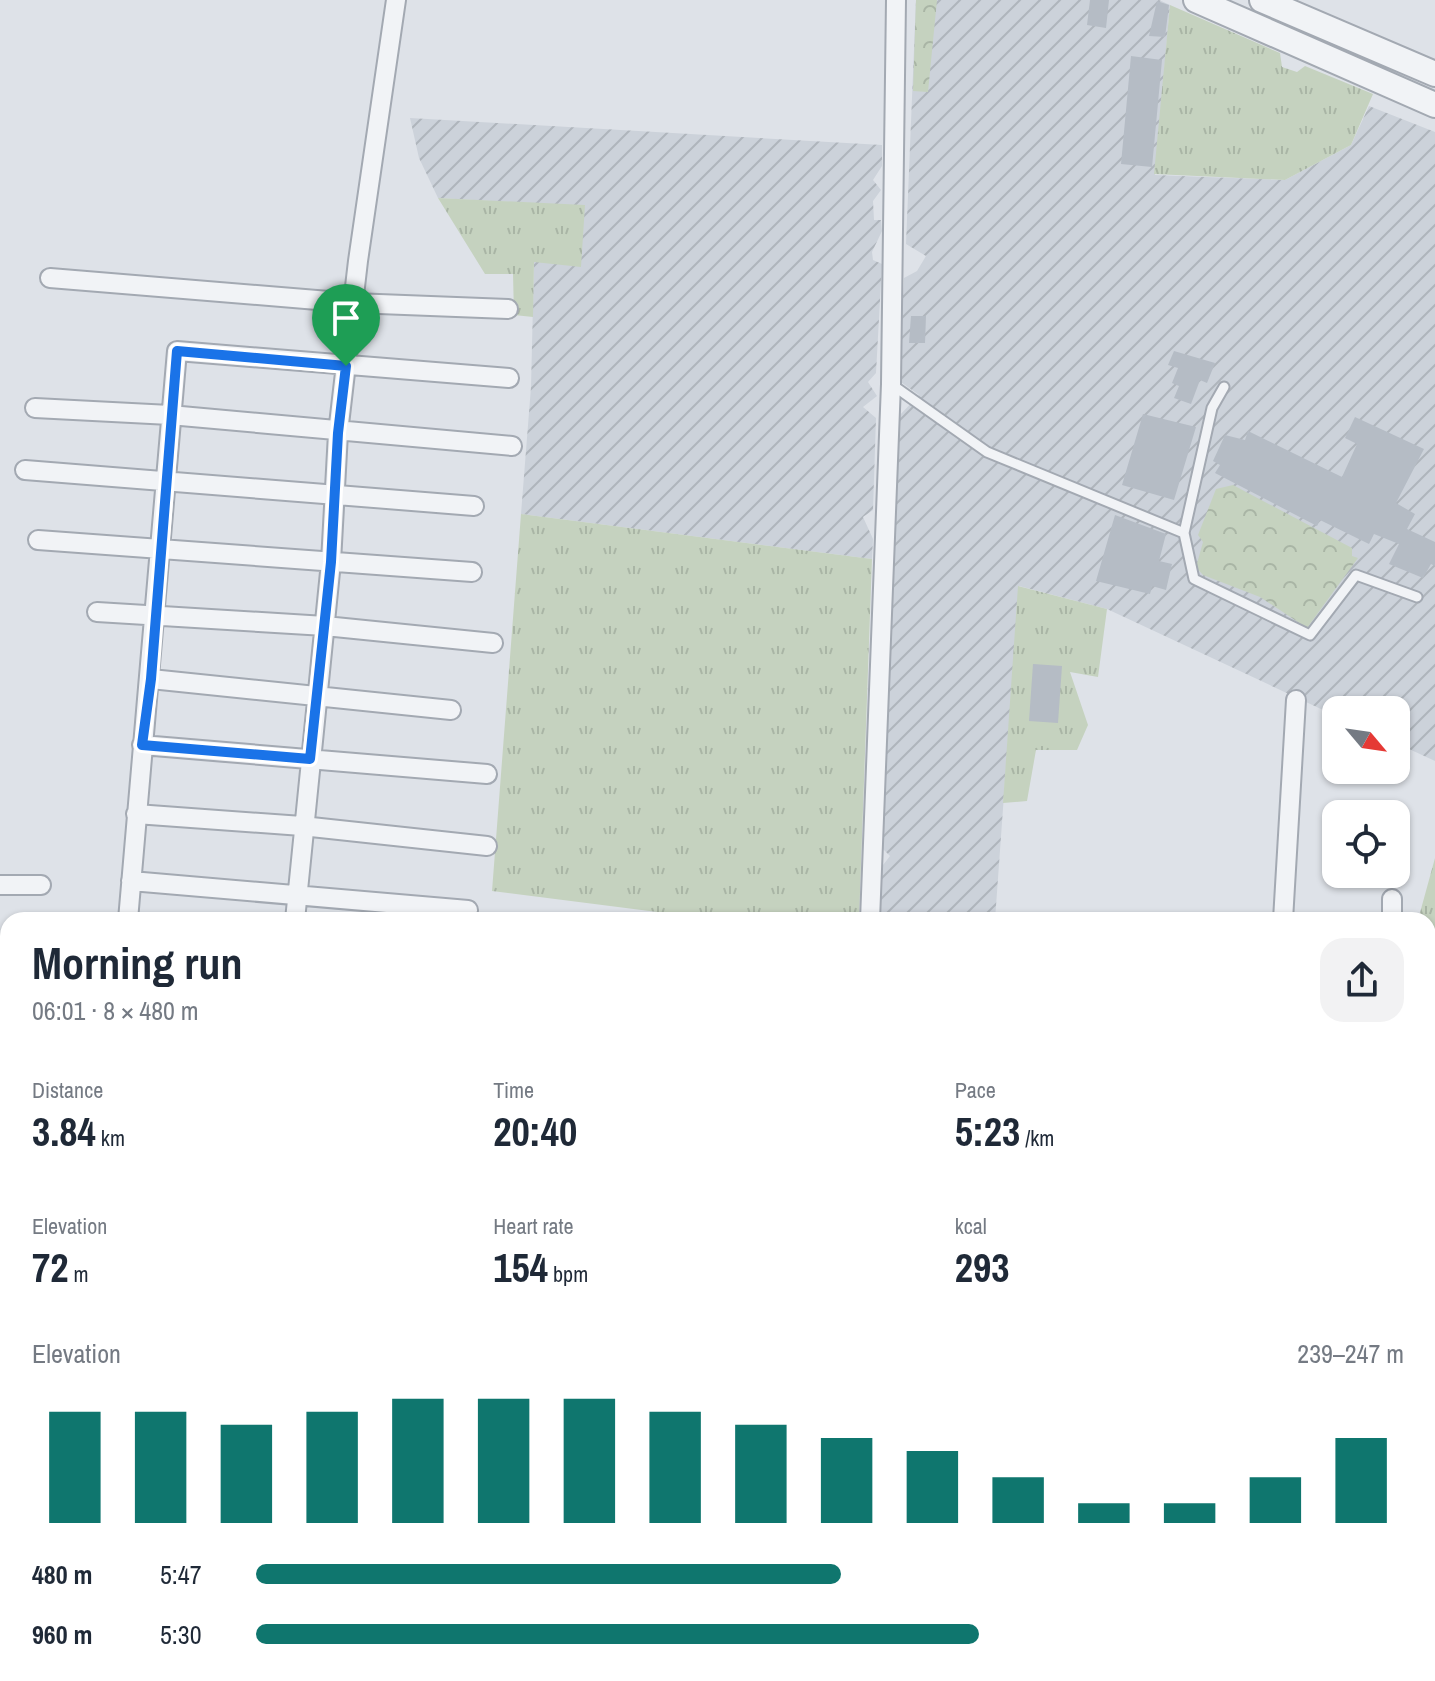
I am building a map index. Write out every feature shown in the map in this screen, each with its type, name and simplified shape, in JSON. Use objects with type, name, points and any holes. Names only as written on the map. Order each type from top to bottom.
[{"type":"street","points":[[296,912],[302,826],[331,562],[338,433],[396,0]]},
{"type":"street","points":[[870,912],[891,384],[896,0]]},
{"type":"street","points":[[1196,0],[1435,105]]},
{"type":"street","points":[[1262,0],[1435,74]]},
{"type":"street","points":[[50,278],[353,303],[508,309]]},
{"type":"street","points":[[129,912],[177,351],[509,378]]},
{"type":"street","points":[[35,408],[170,415],[338,433],[512,446]]},
{"type":"street","points":[[25,470],[474,506]]},
{"type":"street","points":[[38,540],[472,572]]},
{"type":"street","points":[[97,612],[154,618],[325,626],[493,643]]},
{"type":"street","points":[[151,679],[451,710]]},
{"type":"street","points":[[1283,912],[1296,700]]},
{"type":"street","points":[[142,745],[487,774]]},
{"type":"street","points":[[136,814],[302,826],[487,846]]},
{"type":"street","points":[[131,881],[468,910]]},
{"type":"street","points":[[0,885],[41,885]]},
{"type":"street","points":[[1392,899],[1392,912]]},
{"type":"lane","points":[[891,384],[987,452],[1184,533]]},
{"type":"lane","points":[[1224,387],[1212,408],[1184,533],[1194,579],[1310,635],[1356,575],[1417,597]]},
{"type":"shaded area","points":[[916,0],[1159,0],[1170,5],[1155,175],[1285,180],[1351,145],[1369,106],[1435,132],[1435,761],[1410,749],[1410,696],[1322,696],[1322,709],[1107,609],[1019,586],[996,912],[879,912],[880,869],[890,856],[882,848],[897,418],[919,395],[898,380],[904,278],[917,271],[926,256],[906,244]]},
{"type":"shaded area","points":[[410,118],[882,145],[882,166],[873,180],[881,190],[873,201],[874,220],[881,220],[882,231],[872,252],[873,260],[882,264],[876,373],[868,382],[877,396],[863,407],[876,418],[873,510],[863,517],[873,539],[872,559],[521,514],[531,387],[534,261],[585,206],[438,198],[419,158]]},
{"type":"green space","points":[[916,0],[937,0],[928,92],[913,91]]},
{"type":"green space","points":[[1170,5],[1280,53],[1282,67],[1297,72],[1305,66],[1373,94],[1351,145],[1285,180],[1154,174]]},
{"type":"green space","points":[[438,198],[585,205],[581,267],[534,262],[533,317],[514,315],[513,274],[485,274]]},
{"type":"green space","points":[[1233,485],[1352,548],[1352,556],[1358,558],[1307,628],[1260,597],[1203,575],[1196,567],[1203,542],[1198,535],[1216,489]]},
{"type":"green space","points":[[521,514],[872,559],[859,912],[657,912],[492,891]]},
{"type":"green space","points":[[1018,586],[1107,609],[1098,677],[1070,672],[1088,725],[1077,750],[1036,750],[1027,801],[1003,803]]},
{"type":"green space","points":[[1435,858],[1435,912],[1420,912]]},
{"type":"building","points":[[1090,0],[1109,0],[1106,28],[1087,25]]},
{"type":"building","points":[[1157,1],[1169,5],[1165,37],[1149,36]]},
{"type":"building","points":[[1131,56],[1162,60],[1152,167],[1121,164]]},
{"type":"building","points":[[911,316],[926,316],[925,343],[909,343]]},
{"type":"building","points":[[1174,351],[1215,363],[1207,383],[1200,380],[1191,404],[1174,398],[1179,386],[1172,383],[1178,368],[1168,365]]},
{"type":"building","points":[[1143,414],[1196,427],[1174,500],[1122,485]]},
{"type":"building","points":[[1355,417],[1424,449],[1396,503],[1415,514],[1407,529],[1435,542],[1435,566],[1431,564],[1423,578],[1389,564],[1399,544],[1374,534],[1369,544],[1320,520],[1317,526],[1215,473],[1220,465],[1213,461],[1225,435],[1245,440],[1248,431],[1342,477],[1357,444],[1345,438]]},
{"type":"building","points":[[1115,515],[1166,534],[1159,561],[1172,564],[1166,590],[1152,586],[1150,594],[1096,581]]},
{"type":"building","points":[[1033,664],[1062,666],[1058,723],[1029,721]]},
{"type":"route","points":[[177,351],[346,366],[338,433],[331,562],[310,759],[142,745],[151,679],[177,351]]}]
